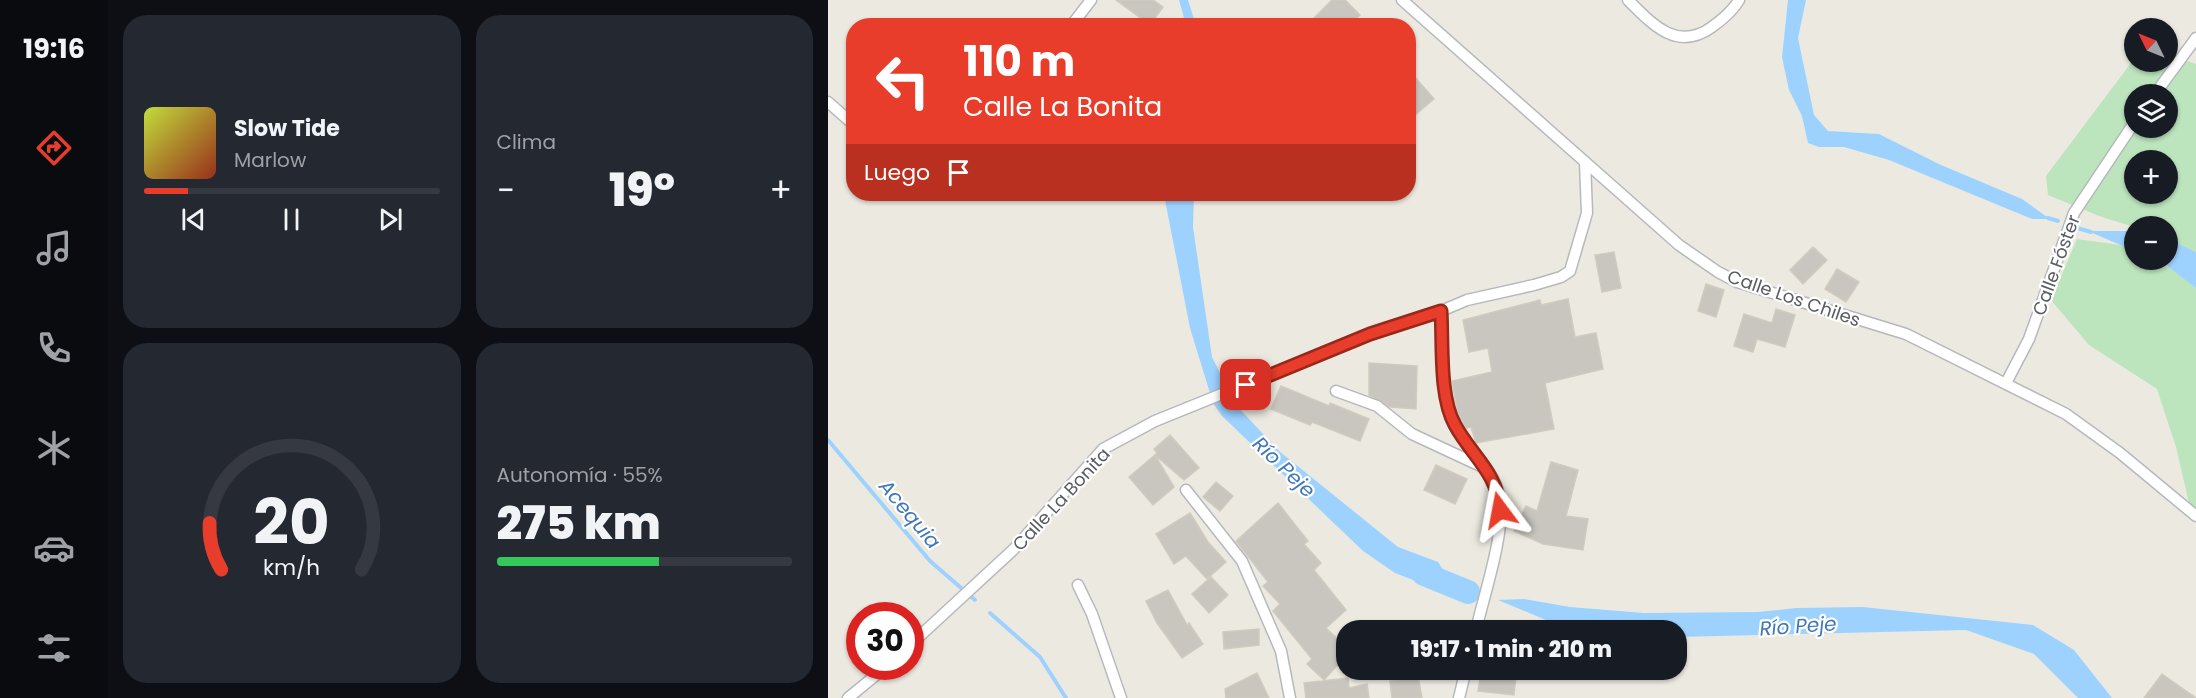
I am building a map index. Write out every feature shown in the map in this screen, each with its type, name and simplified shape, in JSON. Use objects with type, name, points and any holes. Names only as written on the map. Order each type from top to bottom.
[{"type":"street","points":[[1077,18],[1091,0]]},
{"type":"street","name":"Calle Los Chiles","points":[[1401,0],[1679,245],[1718,272],[1757,289],[1906,334],[2006,383],[2066,414],[2090,430],[2196,516]]},
{"type":"street","points":[[1628,0],[1658,28],[1671,35],[1686,38],[1699,36],[1710,29],[1739,0]]},
{"type":"street","points":[[2162,84],[2196,38]]},
{"type":"street","points":[[828,102],[846,118]]},
{"type":"street","name":"Calle Fóster","points":[[2006,383],[2028,339],[2074,213],[2124,138]]},
{"type":"street","name":"Calle La Bonita","points":[[924,632],[1014,549],[1103,449],[1155,421],[1370,334],[1467,300],[1561,278],[1570,271],[1587,213],[1585,162]]},
{"type":"street","points":[[1441,311],[1447,401],[1455,425],[1488,470],[1499,494],[1501,525],[1478,620]]},
{"type":"street","points":[[1336,391],[1377,406],[1412,434],[1488,470]]},
{"type":"street","points":[[1186,490],[1242,561],[1281,651],[1290,698]]},
{"type":"street","points":[[1078,585],[1092,614],[1121,698]]},
{"type":"street","points":[[848,698],[870,680]]},
{"type":"street","points":[[1459,698],[1463,680]]},
{"type":"green space","points":[[2178,58],[2196,64],[2196,252],[2178,244],[2178,216],[2124,216],[2124,224],[2048,195],[2046,176],[2124,72],[2178,72]]},
{"type":"green space","points":[[2077,239],[2120,245],[2124,247],[2124,270],[2173,270],[2196,288],[2196,507],[2189,503],[2176,447],[2157,389],[2089,345],[2051,300]]},
{"type":"water","points":[[1179,0],[1188,0],[1194,18],[1184,18]]},
{"type":"water","points":[[1788,0],[1806,0],[1798,38],[1814,115],[1828,131],[1879,134],[1941,165],[2022,199],[2050,219],[2032,219],[1889,160],[1844,147],[1819,147],[1808,143],[1802,116],[1789,90],[1782,57]]},
{"type":"water","points":[[1165,201],[1194,201],[1193,227],[1212,357],[1236,405],[1279,451],[1398,547],[1438,562],[1454,587],[1444,592],[1395,573],[1363,551],[1222,416],[1213,403],[1190,328]]},
{"type":"water","points":[[2088,231],[2124,231],[2124,247]]},
{"type":"water","points":[[2178,244],[2196,252],[2196,288],[2173,270],[2178,270]]},
{"type":"water","points":[[1524,599],[1570,607],[1644,613],[1758,612],[1796,608],[1863,607],[2033,625],[2074,650],[2112,698],[2078,698],[2034,654],[1966,630],[1687,637],[1687,620],[1546,620],[1498,600]]},
{"type":"building","points":[[1116,0],[1153,0],[1163,7],[1155,18],[1140,18]]},
{"type":"building","points":[[1332,0],[1345,0],[1360,15],[1357,18],[1314,18]]},
{"type":"building","points":[[1416,78],[1434,99],[1416,114]]},
{"type":"building","points":[[1813,247],[1827,260],[1803,284],[1790,270]]},
{"type":"building","points":[[1614,252],[1621,288],[1602,292],[1595,255]]},
{"type":"building","points":[[1837,269],[1859,282],[1846,302],[1825,289]]},
{"type":"building","points":[[1706,284],[1724,290],[1716,317],[1698,311]]},
{"type":"building","points":[[1568,299],[1575,337],[1596,333],[1603,369],[1545,383],[1554,429],[1476,443],[1471,427],[1466,428],[1457,411],[1452,381],[1492,372],[1488,348],[1469,352],[1463,320],[1540,300],[1541,305]]},
{"type":"building","points":[[1776,309],[1795,315],[1785,347],[1757,339],[1753,352],[1734,346],[1744,314],[1772,323]]},
{"type":"building","points":[[1369,363],[1417,366],[1416,409],[1390,407],[1369,395]]},
{"type":"building","points":[[1281,386],[1329,406],[1330,403],[1369,419],[1360,441],[1312,422],[1310,425],[1271,409]]},
{"type":"building","points":[[1170,435],[1199,468],[1184,480],[1155,455],[1157,453],[1154,449]]},
{"type":"building","points":[[1155,455],[1174,487],[1153,505],[1129,477]]},
{"type":"building","points":[[1551,462],[1578,470],[1566,516],[1588,519],[1583,550],[1543,544],[1514,531],[1526,506],[1537,511]]},
{"type":"building","points":[[1436,465],[1467,479],[1455,504],[1424,490]]},
{"type":"building","points":[[1216,482],[1233,496],[1220,511],[1203,497]]},
{"type":"building","points":[[1278,503],[1308,541],[1304,544],[1321,563],[1314,570],[1346,610],[1326,628],[1336,638],[1336,667],[1324,680],[1307,664],[1312,659],[1273,611],[1280,604],[1263,586],[1268,582],[1236,541]]},
{"type":"building","points":[[1190,513],[1208,542],[1226,562],[1207,579],[1186,556],[1174,564],[1156,534]]},
{"type":"building","points":[[1211,577],[1228,595],[1209,613],[1192,594]]},
{"type":"building","points":[[1168,590],[1187,625],[1189,623],[1203,644],[1182,658],[1157,623],[1146,601]]},
{"type":"building","points":[[1259,629],[1259,645],[1224,649],[1223,632]]},
{"type":"building","points":[[1257,673],[1269,698],[1226,698],[1225,689]]},
{"type":"building","points":[[2162,674],[2196,698],[2144,698]]},
{"type":"building","points":[[1348,680],[1349,688],[1367,684],[1369,698],[1306,698],[1304,683]]},
{"type":"building","points":[[1419,680],[1422,698],[1392,698],[1390,681]]},
{"type":"building","points":[[1480,680],[1516,680],[1514,695],[1478,691]]},
{"type":"waterway","points":[[2048,218],[2058,221]]},
{"type":"waterway","points":[[2077,228],[2091,232]]},
{"type":"waterway","name":"Acequia","points":[[828,440],[930,561],[975,600]]},
{"type":"waterway","name":"Río Peje","points":[[1424,574],[1468,592]]},
{"type":"waterway","name":"Acequia","points":[[990,613],[1040,657],[1066,698]]},
{"type":"route","points":[[1246,385],[1370,334],[1441,311],[1447,401],[1455,425],[1488,470],[1499,494],[1500,510]]}]
